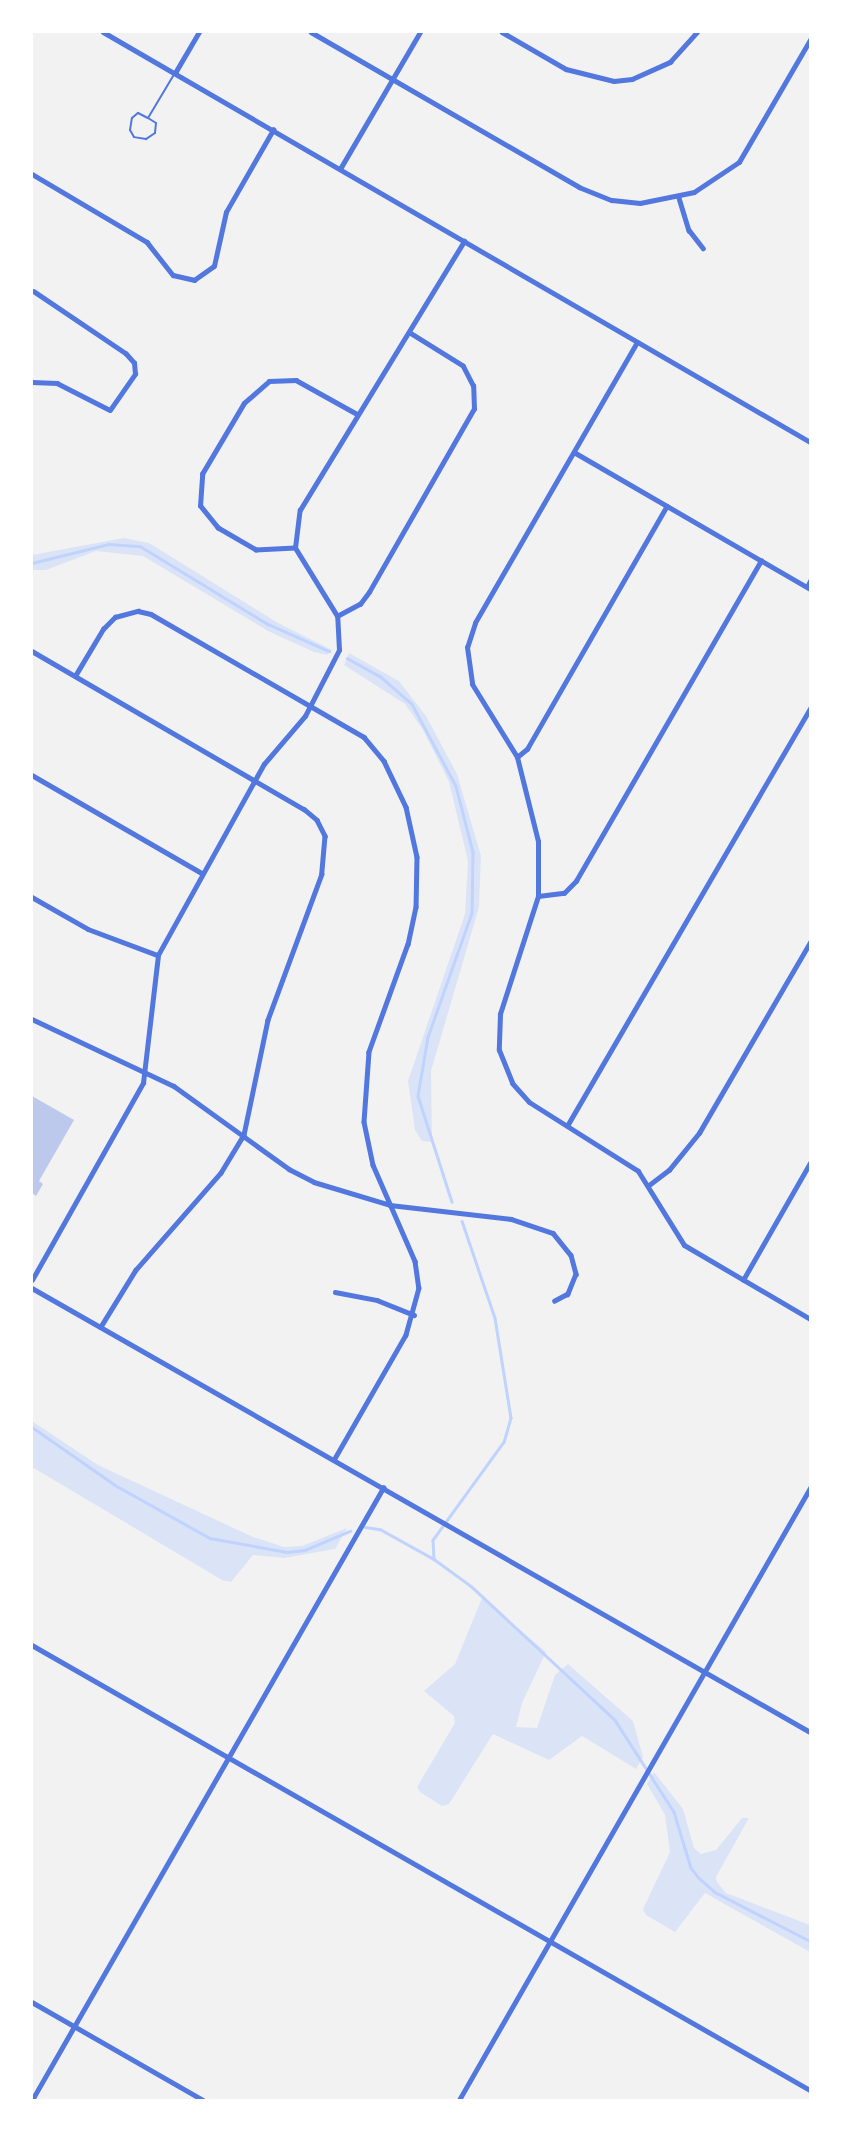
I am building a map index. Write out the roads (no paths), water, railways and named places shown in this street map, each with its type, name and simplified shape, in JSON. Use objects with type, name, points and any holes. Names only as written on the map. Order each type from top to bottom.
[{"type":"street","points":[[103,32],[810,442]]},
{"type":"street","points":[[175,73],[199,32]]},
{"type":"street","points":[[311,32],[595,195],[640,203],[679,198],[716,181],[749,150],[810,40]]},
{"type":"street","points":[[340,169],[420,32]]},
{"type":"street","points":[[502,32],[582,76],[632,79],[670,62],[698,32]]},
{"type":"street","points":[[32,174],[147,242],[173,275],[194,280],[214,265],[226,212],[273,130]]},
{"type":"street","points":[[679,198],[689,230],[703,248]]},
{"type":"street","points":[[32,1280],[130,1109],[146,1072],[150,989],[158,955],[254,780],[311,706],[340,650],[337,616],[295,548],[300,510],[464,241]]},
{"type":"street","points":[[32,382],[57,383],[110,410],[135,374],[134,363],[125,354],[34,292]]},
{"type":"street","points":[[337,616],[360,604],[369,592],[474,409],[473,386],[463,366],[410,333]]},
{"type":"street","points":[[637,342],[475,623],[467,646],[472,684],[517,757],[534,815],[538,896],[500,1014],[498,1039],[507,1074],[518,1091],[567,1126],[626,1160],[649,1185],[684,1245],[810,1319]]},
{"type":"street","points":[[295,548],[256,550],[218,528],[200,506],[202,474],[244,403],[269,381],[306,384],[357,414]]},
{"type":"street","points":[[574,452],[809,588],[810,581]]},
{"type":"street","points":[[517,757],[527,749],[667,506]]},
{"type":"street","points":[[538,896],[564,893],[576,881],[761,561]]},
{"type":"street","points":[[75,676],[107,624],[122,614],[138,611],[160,618],[311,706],[373,747],[401,792],[415,841],[416,907],[408,944],[369,1052],[363,1099],[368,1146],[415,1261],[419,1288],[414,1315],[334,1460]]},
{"type":"street","points":[[32,651],[311,814],[321,828],[325,845],[310,913],[268,1020],[244,1135],[220,1173],[136,1270],[101,1327]]},
{"type":"street","points":[[567,1126],[810,708]]},
{"type":"street","points":[[32,775],[202,873]]},
{"type":"street","points":[[32,897],[88,929],[158,955]]},
{"type":"street","points":[[649,1185],[669,1170],[699,1133],[810,942]]},
{"type":"street","points":[[32,1019],[146,1072],[202,1102],[244,1135],[314,1182],[390,1205],[512,1219],[553,1233],[571,1255],[576,1273],[568,1294],[555,1301]]},
{"type":"street","points":[[743,1280],[810,1163]]},
{"type":"street","points":[[32,1287],[810,1732]]},
{"type":"street","points":[[334,1292],[377,1300],[414,1315]]},
{"type":"street","points":[[32,2100],[383,1488]]},
{"type":"street","points":[[459,2101],[810,1488]]},
{"type":"street","points":[[32,1645],[810,2090]]},
{"type":"street","points":[[32,2002],[203,2101]]},
{"type":"lane","points":[[148,118],[175,73]]},
{"type":"lane","points":[[138,113],[148,118],[156,123],[155,133],[146,139],[134,137],[130,130],[132,118],[138,113]]},
{"type":"waterway","points":[[32,563],[109,544],[140,546],[268,624],[329,651]]},
{"type":"waterway","points":[[347,658],[381,677],[412,704],[456,786],[473,852],[472,913],[428,1037],[418,1096],[452,1202]]},
{"type":"waterway","points":[[462,1221],[495,1318],[511,1418],[504,1442],[433,1540],[434,1559],[471,1586],[615,1720],[674,1812],[691,1868],[699,1878],[715,1892],[810,1941]]},
{"type":"waterway","points":[[32,1427],[115,1485],[210,1538],[287,1552],[305,1550],[350,1531]]},
{"type":"waterway","points":[[365,1527],[380,1529],[434,1559]]}]
